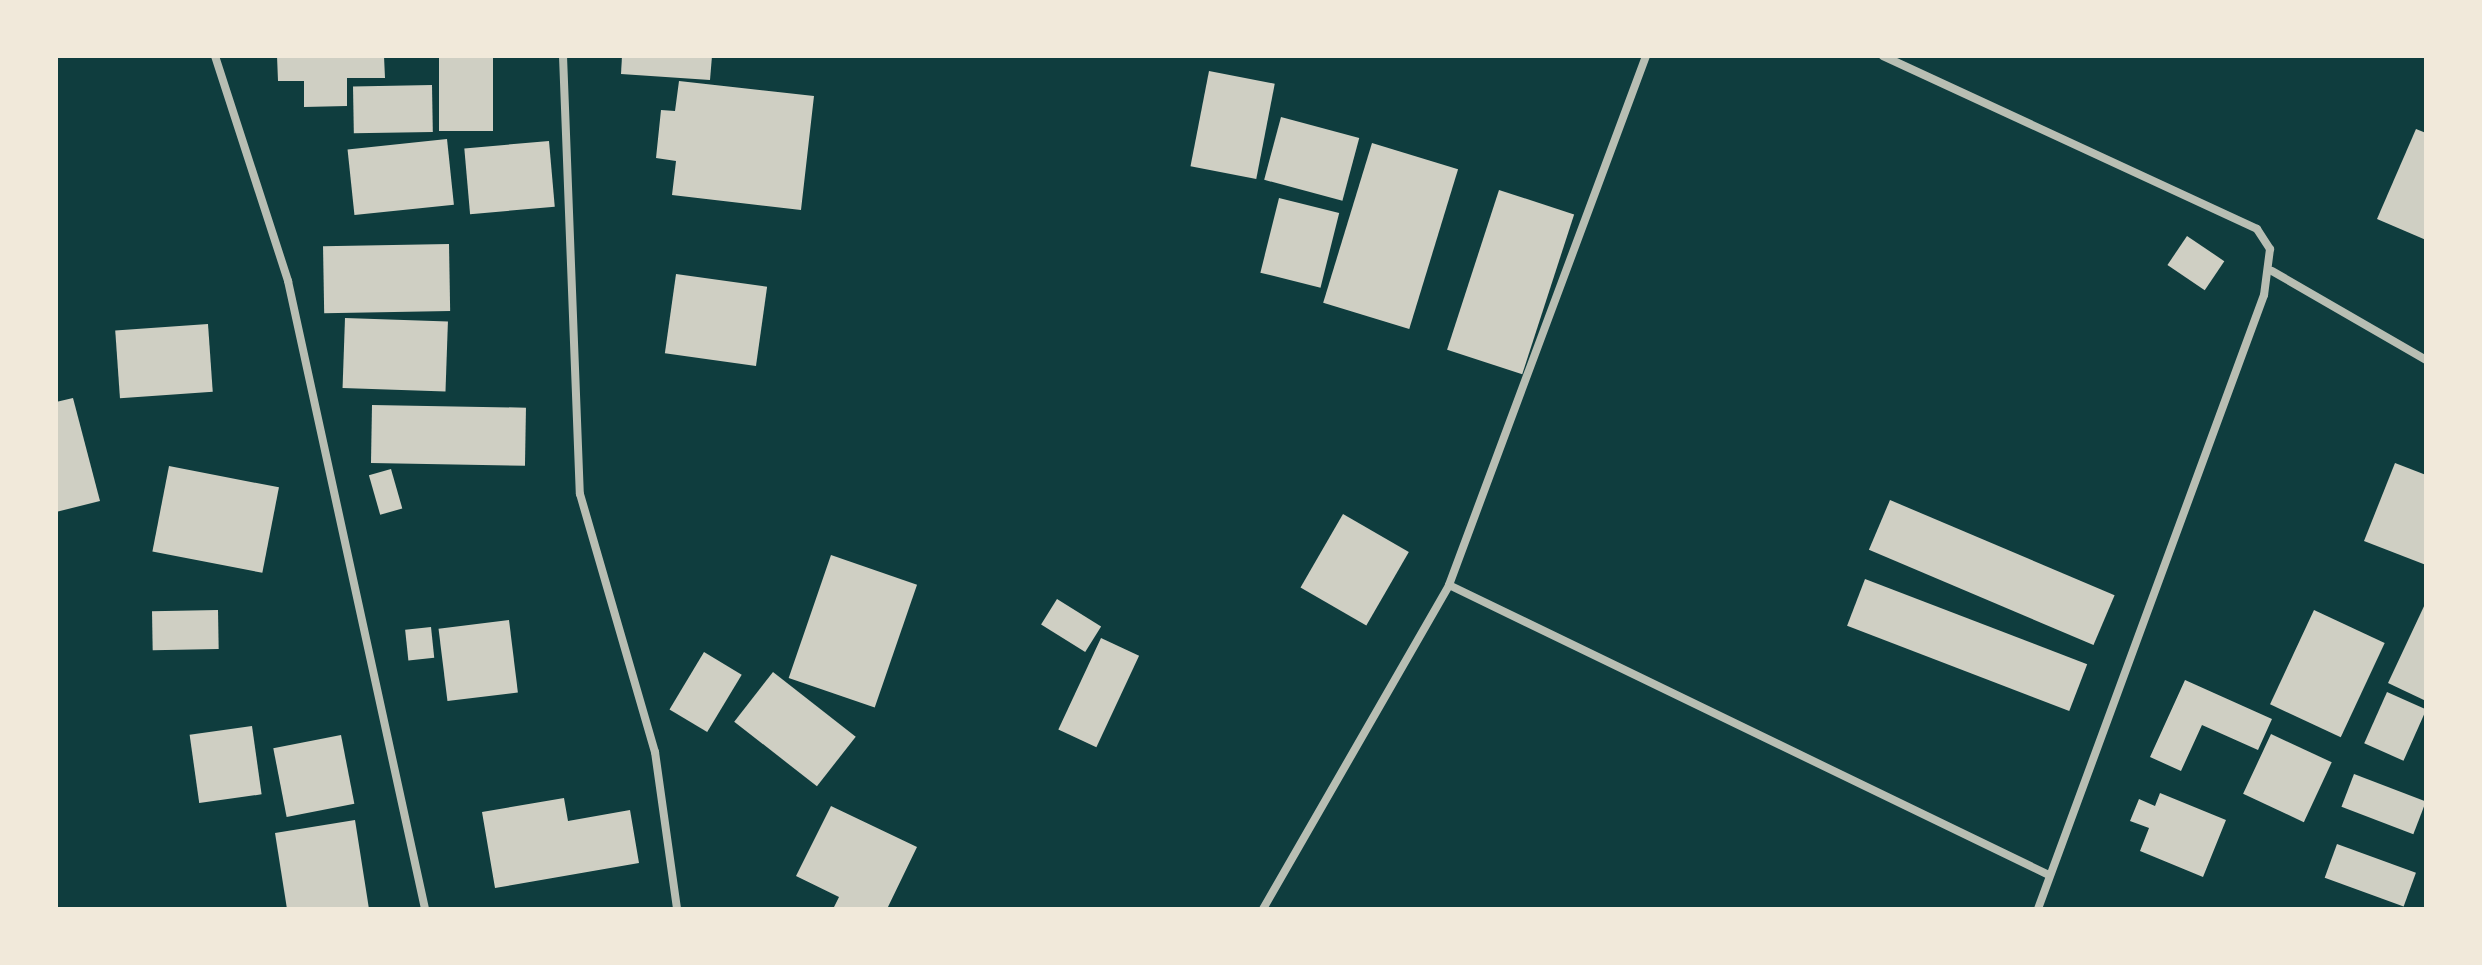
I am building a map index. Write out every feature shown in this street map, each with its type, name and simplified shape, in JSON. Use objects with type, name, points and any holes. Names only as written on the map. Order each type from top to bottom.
[{"type":"street","points":[[215,56],[288,281],[425,909]]},
{"type":"street","points":[[563,56],[580,494],[655,752],[677,909]]},
{"type":"street","points":[[1263,909],[1449,585],[1646,56]]},
{"type":"street","points":[[1883,56],[2257,229],[2272,271],[2038,909]]},
{"type":"street","points":[[2272,271],[2426,360]]},
{"type":"street","points":[[1449,585],[2049,875]]},
{"type":"building","points":[[277,56],[384,56],[385,78],[347,78],[347,106],[304,107],[304,81],[278,81]]},
{"type":"building","points":[[439,56],[493,56],[493,131],[439,131]]},
{"type":"building","points":[[622,56],[712,56],[710,80],[621,74]]},
{"type":"building","points":[[1209,71],[1275,84],[1256,179],[1190,166]]},
{"type":"building","points":[[679,81],[814,96],[801,210],[672,195],[676,161],[656,158],[661,110],[675,111]]},
{"type":"building","points":[[432,85],[433,132],[354,133],[353,86]]},
{"type":"building","points":[[1281,117],[1359,138],[1342,201],[1264,180]]},
{"type":"building","points":[[2416,129],[2426,133],[2426,240],[2377,219]]},
{"type":"building","points":[[447,139],[454,205],[354,215],[348,149]]},
{"type":"building","points":[[549,141],[555,207],[470,214],[464,148]]},
{"type":"building","points":[[1372,143],[1458,169],[1409,329],[1323,303]]},
{"type":"building","points":[[1499,190],[1574,214],[1522,374],[1447,350]]},
{"type":"building","points":[[1279,198],[1339,213],[1321,288],[1260,273]]},
{"type":"building","points":[[2187,236],[2224,261],[2205,290],[2167,265]]},
{"type":"building","points":[[449,244],[450,311],[324,313],[323,246]]},
{"type":"building","points":[[676,274],[767,287],[756,366],[665,353]]},
{"type":"building","points":[[345,318],[448,322],[445,392],[343,388]]},
{"type":"building","points":[[208,324],[213,392],[120,398],[115,330]]},
{"type":"building","points":[[73,398],[100,501],[56,512],[56,402]]},
{"type":"building","points":[[372,405],[526,408],[525,466],[371,463]]},
{"type":"building","points":[[2395,463],[2426,475],[2426,565],[2364,541]]},
{"type":"building","points":[[169,466],[279,487],[262,573],[152,551]]},
{"type":"building","points":[[391,469],[402,508],[380,515],[369,475]]},
{"type":"building","points":[[1890,500],[2115,595],[2094,645],[1869,550]]},
{"type":"building","points":[[1343,514],[1409,552],[1366,626],[1300,588]]},
{"type":"building","points":[[831,555],[917,585],[875,708],[789,678]]},
{"type":"building","points":[[1865,579],[2087,664],[2069,711],[1847,626]]},
{"type":"building","points":[[1057,599],[1101,627],[1085,652],[1041,624]]},
{"type":"building","points":[[2426,602],[2426,701],[2388,683]]},
{"type":"building","points":[[218,610],[219,649],[153,650],[152,611]]},
{"type":"building","points":[[2314,610],[2385,643],[2341,737],[2270,704]]},
{"type":"building","points":[[509,620],[518,692],[447,701],[439,629]]},
{"type":"building","points":[[431,627],[434,658],[408,661],[405,630]]},
{"type":"building","points":[[1101,638],[1139,656],[1096,747],[1058,730]]},
{"type":"building","points":[[704,652],[742,675],[707,732],[669,709]]},
{"type":"building","points":[[773,672],[856,737],[817,786],[734,722]]},
{"type":"building","points":[[2185,680],[2272,719],[2258,750],[2202,725],[2181,771],[2150,757]]},
{"type":"building","points":[[2387,692],[2426,709],[2404,761],[2364,743]]},
{"type":"building","points":[[252,726],[262,794],[199,803],[190,735]]},
{"type":"building","points":[[2271,734],[2332,762],[2304,822],[2243,794]]},
{"type":"building","points":[[341,735],[354,804],[287,817],[273,748]]},
{"type":"building","points":[[2354,774],[2426,802],[2413,834],[2341,807]]},
{"type":"building","points":[[2160,793],[2226,820],[2203,877],[2140,851],[2149,828],[2130,821],[2139,799],[2155,806]]},
{"type":"building","points":[[564,798],[568,821],[630,810],[639,863],[495,888],[482,812]]},
{"type":"building","points":[[831,806],[917,847],[887,909],[833,909],[839,897],[796,876]]},
{"type":"building","points":[[355,820],[369,909],[287,909],[275,833]]},
{"type":"building","points":[[2337,844],[2416,873],[2404,907],[2325,878]]}]
